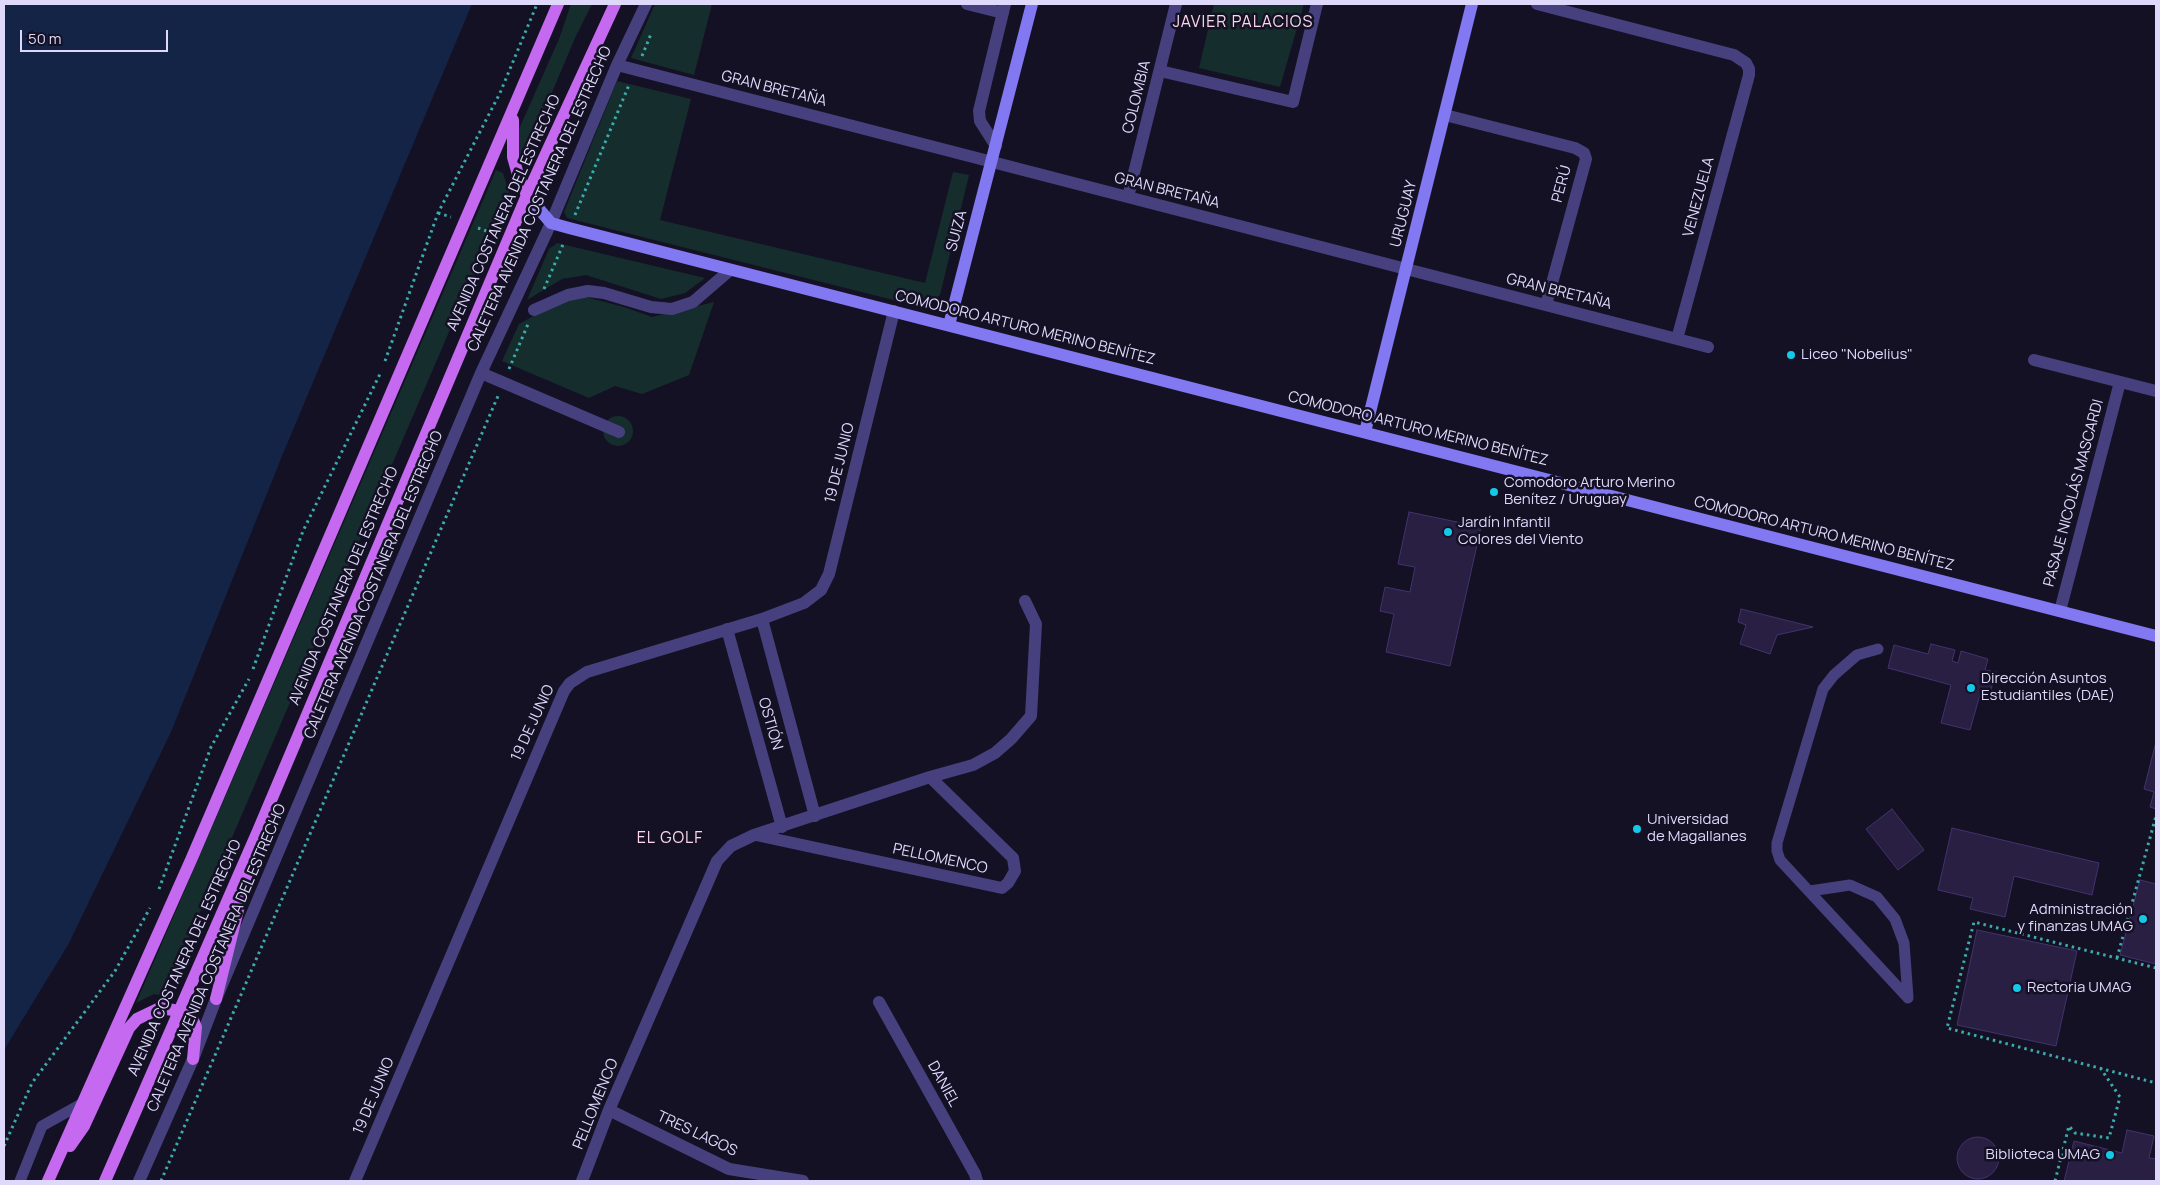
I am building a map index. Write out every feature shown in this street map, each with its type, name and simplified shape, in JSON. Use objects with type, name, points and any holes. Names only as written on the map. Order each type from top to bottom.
[{"type":"main road","name":"AVENIDA COSTANERA DEL ESTRECHO","points":[[50,1178],[195,851],[558,4]]},
{"type":"main road","name":"AVENIDA COSTANERA DEL ESTRECHO","points":[[105,1181],[258,831],[527,195],[615,4]]},
{"type":"main road","name":"SUIZA","points":[[948,325],[1032,4]]},
{"type":"main road","name":"URUGUAY","points":[[1365,432],[1472,4]]},
{"type":"main road","points":[[515,105],[512,132],[513,157],[519,178],[527,195],[551,223]]},
{"type":"main road","name":"COMODORO ARTURO MERINO BENÍTEZ","points":[[551,223],[729,271],[894,311],[2156,636]]},
{"type":"main road","points":[[216,999],[258,831]]},
{"type":"main road","points":[[50,1178],[84,1126],[129,1028],[138,1019],[152,1010],[168,1008],[180,1010],[193,1020],[196,1027],[193,1059]]},
{"type":"street","name":"CALETERA AVENIDA COSTANERA DEL ESTRECHO","points":[[140,1181],[481,373],[551,223],[617,65],[646,4]]},
{"type":"street","points":[[967,4],[1004,8],[979,111],[980,121],[996,146]]},
{"type":"street","name":"COLOMBIA","points":[[1128,197],[1176,4]]},
{"type":"street","points":[[1160,71],[1293,102],[1316,4]]},
{"type":"street","name":"VENEZUELA","points":[[1537,4],[1734,55],[1746,63],[1749,75],[1677,339]]},
{"type":"street","name":"GRAN BRETAÑA","points":[[617,65],[1708,347]]},
{"type":"street","name":"PERÚ","points":[[1445,115],[1575,148],[1584,153],[1586,159],[1546,305]]},
{"type":"street","points":[[534,310],[568,295],[588,292],[604,294],[651,307],[672,309],[693,302],[729,271]]},
{"type":"street","name":"19 DE JUNIO","points":[[355,1181],[564,691],[570,683],[587,672],[726,629],[762,620],[804,603],[821,590],[826,582],[894,311]]},
{"type":"street","points":[[2034,360],[2156,391]]},
{"type":"street","points":[[481,373],[619,432]]},
{"type":"street","name":"PASAJE NICOLÁS MASCARDI","points":[[2060,612],[2120,382]]},
{"type":"street","name":"PELLOMENCO","points":[[582,1181],[609,1110],[717,861],[731,846],[754,835],[930,777],[973,765],[995,753],[1011,739],[1031,716],[1036,624],[1026,601]]},
{"type":"street","name":"OSTIÓN","points":[[762,620],[815,816]]},
{"type":"street","name":"OSTIÓN","points":[[726,629],[782,827]]},
{"type":"street","name":"PELLOMENCO","points":[[754,835],[1002,888],[1008,883],[1015,871],[1013,858],[930,777]]},
{"type":"street","name":"DANIEL","points":[[879,1002],[975,1174],[977,1181]]},
{"type":"street","name":"TRES LAGOS","points":[[609,1110],[729,1169],[803,1181]]},
{"type":"lane","points":[[1810,891],[1850,885],[1876,897],[1895,919],[1904,943],[1908,998],[1780,860],[1777,843],[1823,689],[1834,675],[1856,655],[1878,649]]},
{"type":"lane","points":[[20,1181],[42,1126],[83,1103]]},
{"type":"path","points":[[158,892],[211,747],[251,676],[303,531],[383,367],[438,212],[500,93],[537,4]]},
{"type":"path","points":[[161,1181],[654,28]]},
{"type":"path","points":[[2117,958],[2156,816]]},
{"type":"path","points":[[4,1146],[32,1083],[115,971],[154,900]]},
{"type":"path","points":[[2156,968],[1974,922],[1947,1028],[2156,1083]]},
{"type":"path","points":[[2055,1181],[2069,1126],[2075,1134],[2109,1138],[2120,1097],[2101,1069]]},
{"type":"green space","points":[[571,4],[592,4],[575,38],[525,156],[519,155],[519,129],[559,39]]},
{"type":"green space","points":[[655,4],[712,4],[694,75],[631,58]]},
{"type":"green space","points":[[1214,4],[1304,4],[1280,87],[1199,68]]},
{"type":"green space","points":[[617,81],[691,99],[660,220],[925,283],[953,172],[969,175],[940,295],[925,308],[567,218],[564,212]]},
{"type":"green space","points":[[496,170],[503,173],[509,192],[164,996],[154,994],[136,1003]]},
{"type":"green space","points":[[557,243],[705,278],[685,293],[661,299],[586,275],[562,279],[527,300],[549,249]]},
{"type":"green space","points":[[582,296],[624,307],[652,317],[714,302],[689,375],[642,394],[615,386],[589,398],[502,361],[519,324],[557,303]]},
{"type":"green space","points":[[618,416],[629,420],[633,431],[629,442],[618,446],[607,442],[603,431],[607,420]]},
{"type":"water","points":[[4,4],[472,4],[282,456],[171,732],[68,945],[4,1050]]},
{"type":"building","points":[[1409,512],[1481,527],[1450,666],[1386,652],[1394,614],[1380,611],[1385,587],[1410,592],[1415,567],[1398,564]]},
{"type":"building","points":[[1741,609],[1813,627],[1777,635],[1770,654],[1740,644],[1746,625],[1738,622]]},
{"type":"building","name":"Dirección Asuntos Estudiantiles (DAE)","points":[[1931,644],[1955,650],[1952,661],[1958,663],[1961,651],[1988,659],[1985,670],[1996,672],[1990,693],[1981,691],[1970,730],[1941,723],[1951,685],[1888,668],[1894,645],[1928,654]]},
{"type":"building","points":[[2156,742],[2156,809],[2150,807],[2154,792],[2144,789]]},
{"type":"building","points":[[1892,809],[1924,850],[1898,870],[1866,829]]},
{"type":"building","points":[[1952,828],[2099,863],[2092,895],[2014,876],[2005,917],[1970,909],[1973,898],[1938,890]]},
{"type":"building","name":"Administración y finanzas UMAG","points":[[2140,880],[2156,884],[2156,964],[2120,955]]},
{"type":"building","name":"Rectoria UMAG","points":[[1977,930],[2077,951],[2056,1046],[1957,1025]]},
{"type":"building","name":"Biblioteca UMAG","points":[[2127,1130],[2154,1136],[2149,1158],[2156,1159],[2156,1181],[2064,1181],[2074,1141],[2122,1153]]},
{"type":"building","points":[[1974,1137],[1982,1137],[1993,1143],[1999,1158],[1993,1173],[1982,1179],[1974,1179],[1963,1173],[1957,1162],[1957,1154],[1963,1143]]},
{"type":"place","name":"Liceo \"Nobelius\"","points":[[1791,355]]},
{"type":"place","name":"Comodoro Arturo Merino Benítez / Uruguay","points":[[1494,492]]},
{"type":"place","name":"Jardín Infantil Colores del Viento","points":[[1448,532]]},
{"type":"place","name":"Dirección Asuntos Estudiantiles (DAE)","points":[[1971,688]]},
{"type":"place","name":"Universidad de Magallanes","points":[[1637,829]]},
{"type":"place","name":"Administración y finanzas UMAG","points":[[2143,919]]},
{"type":"place","name":"Rectoria UMAG","points":[[2017,988]]},
{"type":"place","name":"Biblioteca UMAG","points":[[2110,1155]]},
{"type":"district","name":"JAVIER PALACIOS","points":[[1243,23]]},
{"type":"district","name":"EL GOLF","points":[[670,839]]}]
